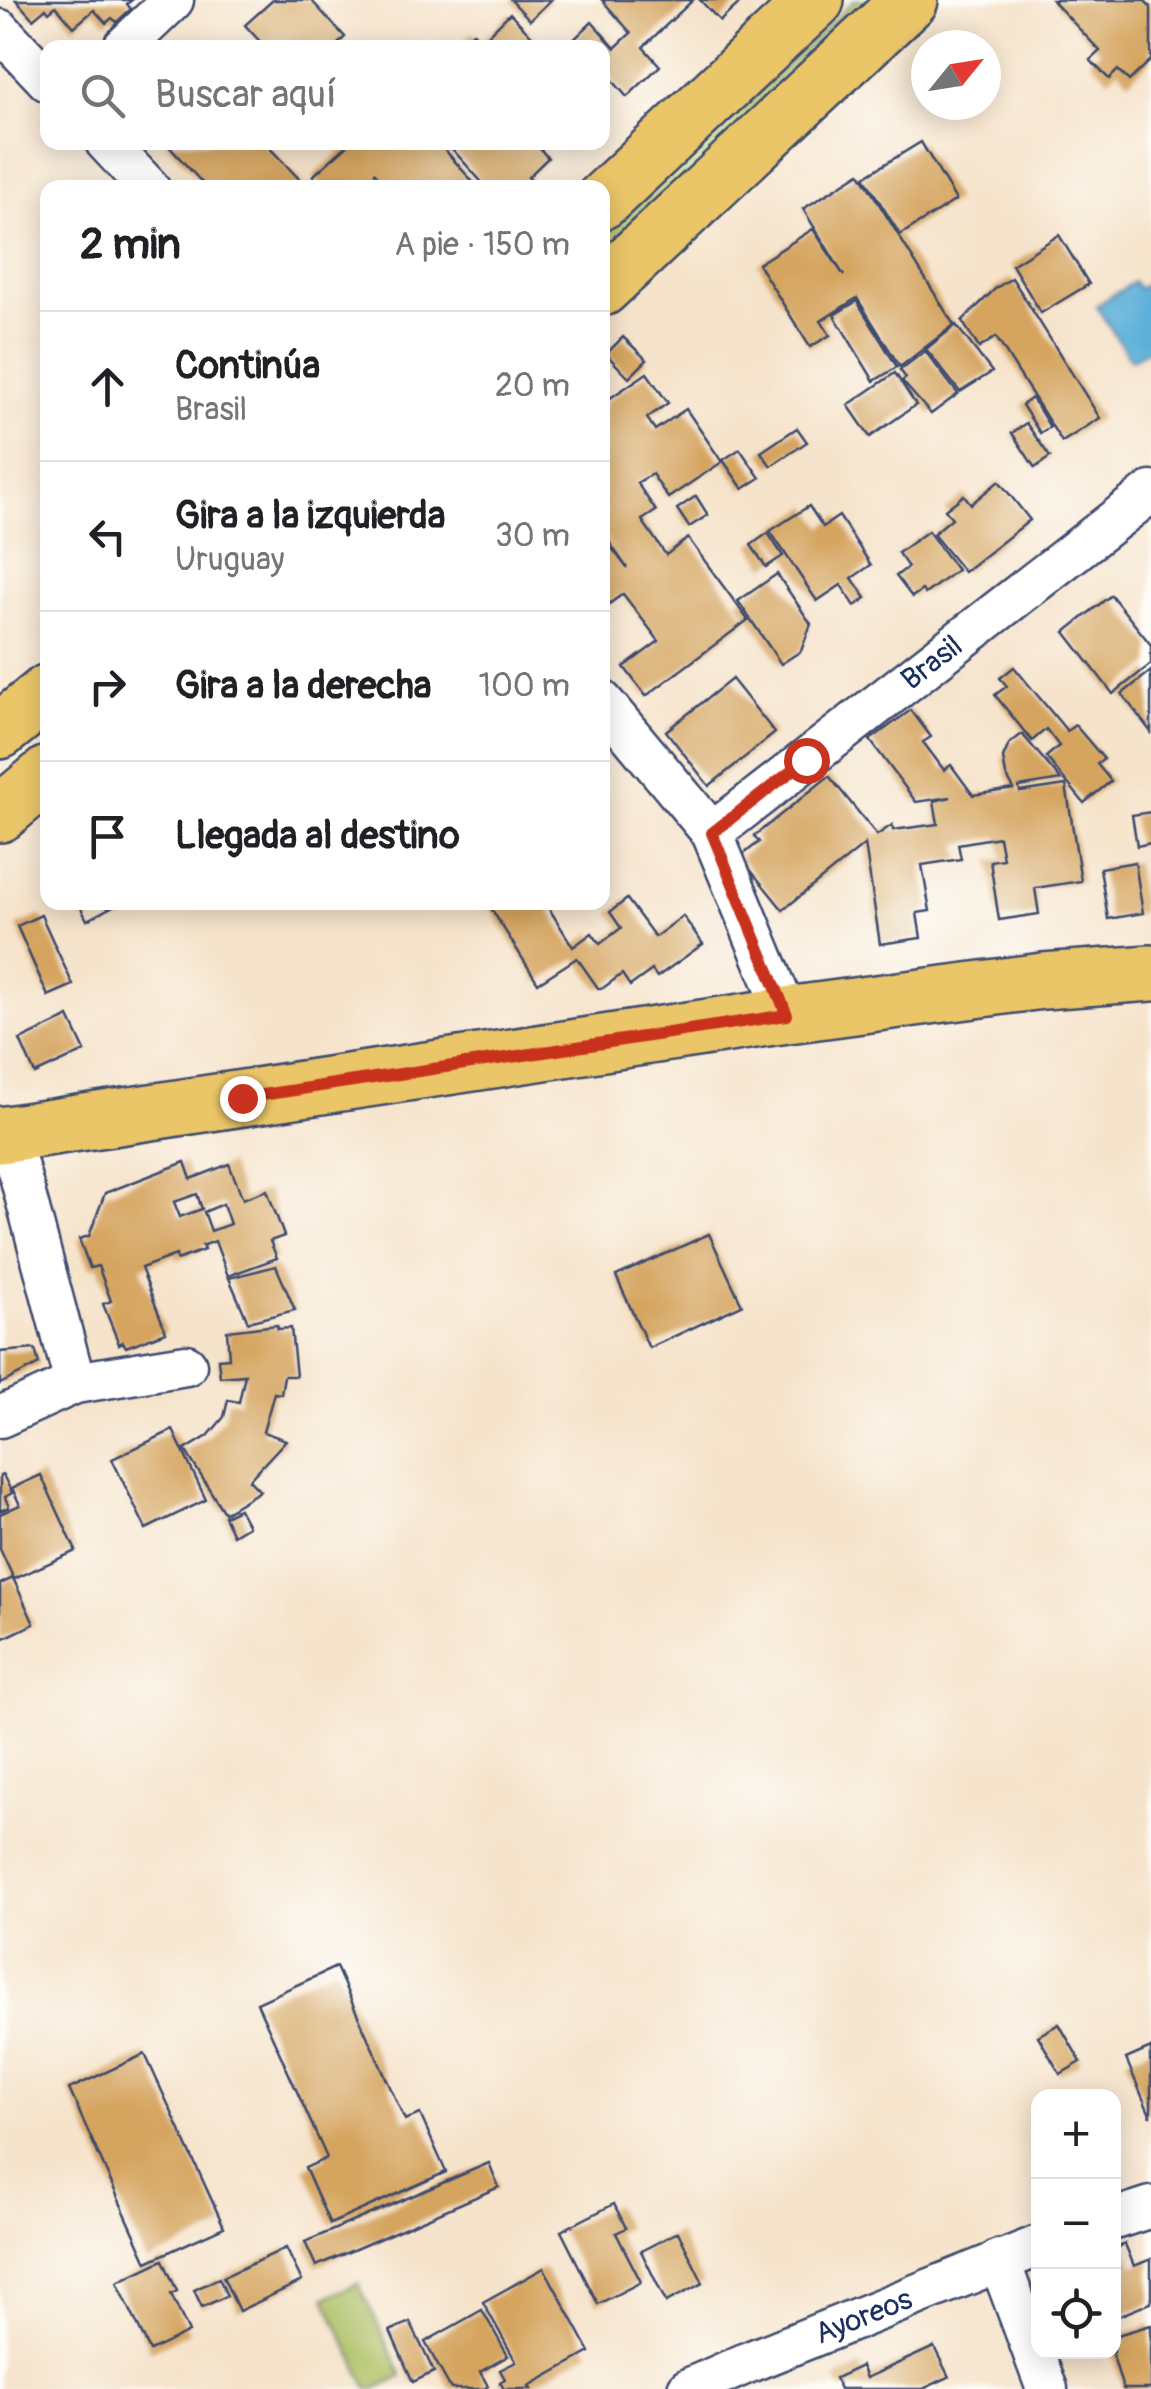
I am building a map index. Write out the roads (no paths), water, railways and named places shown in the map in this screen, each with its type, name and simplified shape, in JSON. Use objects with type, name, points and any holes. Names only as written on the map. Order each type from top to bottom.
[{"type":"main road","points":[[610,193],[816,0]]},
{"type":"main road","points":[[610,281],[910,0]]},
{"type":"main road","points":[[0,732],[40,699]]},
{"type":"main road","points":[[0,814],[40,781]]},
{"type":"main road","points":[[1043,981],[1151,957]]},
{"type":"main road","points":[[4,1134],[787,1015],[1043,981],[1151,973]]},
{"type":"street","points":[[131,40],[173,0]]},
{"type":"street","points":[[0,30],[40,72]]},
{"type":"street","points":[[113,150],[142,180]]},
{"type":"street","name":"Brasil","points":[[712,833],[1151,492]]},
{"type":"street","points":[[610,711],[712,833],[787,1015]]},
{"type":"street","points":[[4,1134],[75,1383]]},
{"type":"street","points":[[0,1417],[75,1383],[186,1364]]},
{"type":"street","points":[[1121,2217],[1151,2207]]},
{"type":"street","name":"Ayoreos","points":[[688,2389],[1031,2249]]},
{"type":"street","points":[[1000,2260],[1047,2389]]},
{"type":"water","points":[[1134,282],[1139,289],[1151,282],[1151,348],[1131,360],[1096,306]]}]
